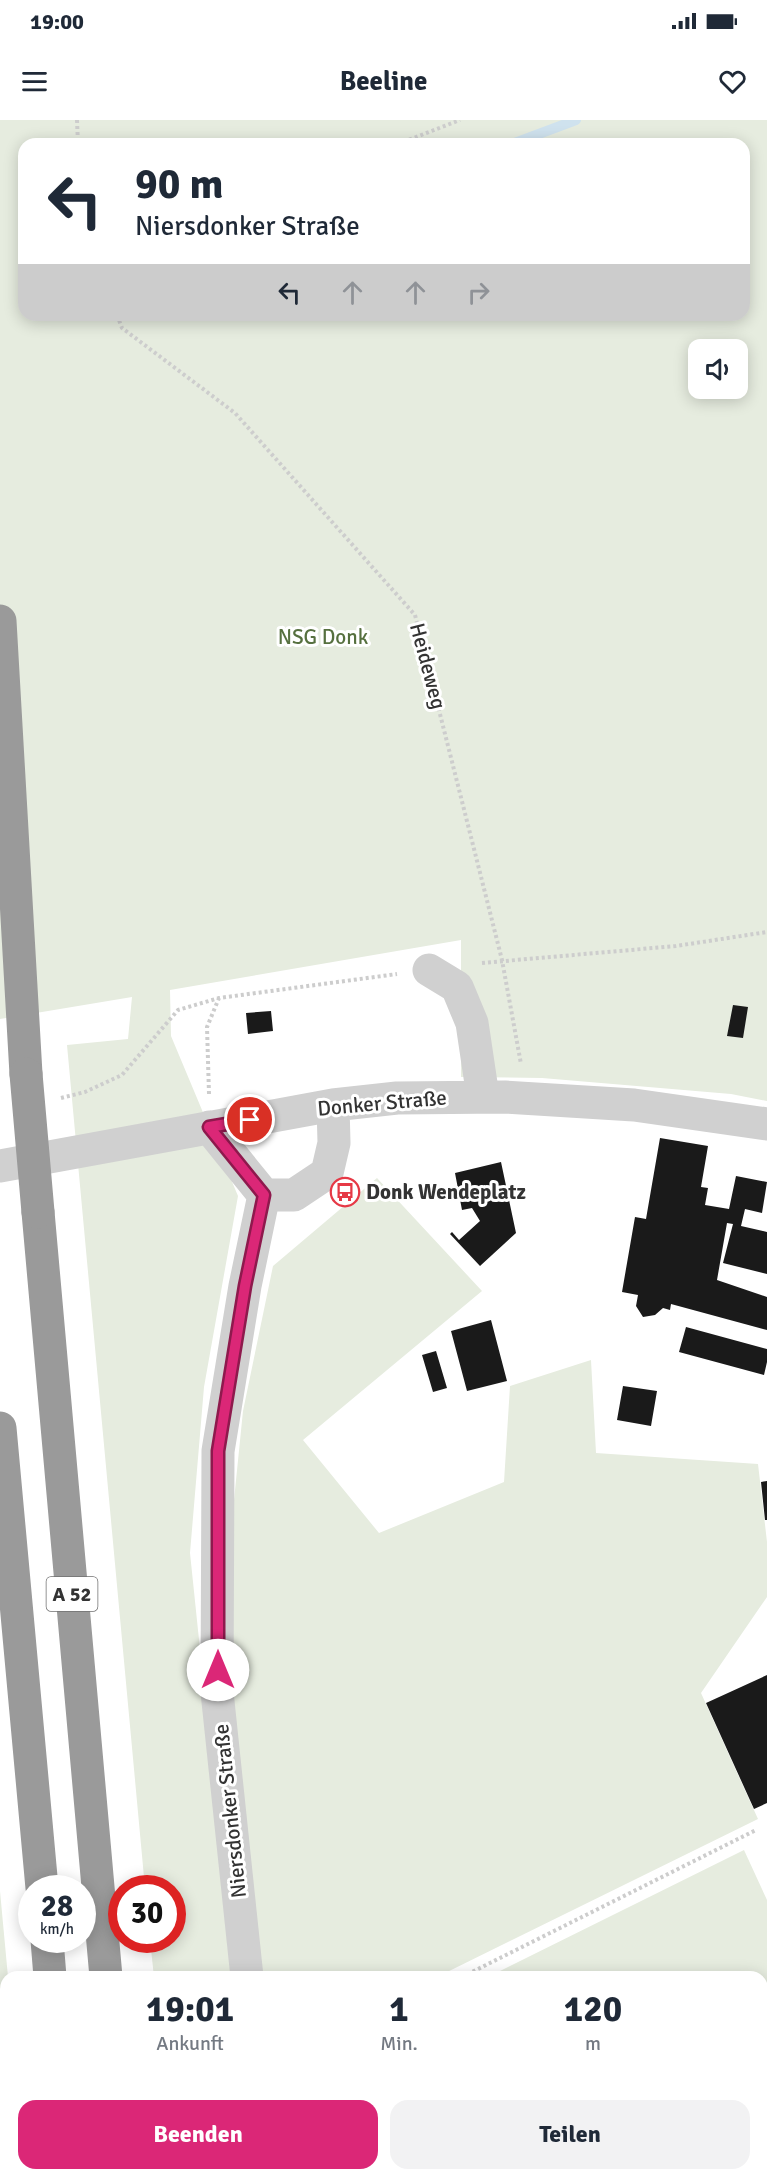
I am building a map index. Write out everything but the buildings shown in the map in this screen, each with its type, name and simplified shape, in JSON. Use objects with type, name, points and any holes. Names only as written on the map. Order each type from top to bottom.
[{"type":"highway","name":"A 52","points":[[0,621],[26,1074],[105,1971]]},
{"type":"highway","name":"A 52","points":[[0,1428],[41,1875]]},
{"type":"highway","points":[[48,1953],[50,1971]]},
{"type":"street","points":[[429,970],[456,987],[472,1023],[483,1096]]},
{"type":"street","name":"Donker Straße","points":[[0,1166],[333,1105],[398,1098],[483,1096],[634,1105],[767,1124]]},
{"type":"street","points":[[209,1127],[264,1195],[294,1196],[327,1173],[334,1143],[333,1105]]},
{"type":"street","name":"Niersdonker Straße","points":[[246,1971],[218,1692],[218,1451],[245,1286],[264,1195]]},
{"type":"path","points":[[77,120],[78,138]]},
{"type":"path","points":[[414,138],[460,120]]},
{"type":"path","name":"Heideweg","points":[[119,321],[122,328],[235,413],[415,615],[502,960],[528,1098]]},
{"type":"path","points":[[502,960],[676,946],[767,932]]},
{"type":"path","points":[[53,1100],[85,1092],[122,1075],[178,1010],[219,998],[429,970]]},
{"type":"path","points":[[209,1127],[207,1027],[219,998]]},
{"type":"path","points":[[474,1971],[756,1830]]},
{"type":"green space","name":"NSG Donk","points":[[0,120],[767,120],[767,1101],[731,1094],[542,1078],[461,1077],[461,940],[170,990],[171,1036],[238,1196],[204,1387],[190,1553],[233,1971],[153,1971],[151,1953],[186,1953],[186,1875],[144,1875],[67,1045],[128,1039],[132,997],[0,1019]]},
{"type":"green space","points":[[377,1178],[482,1291],[303,1440],[379,1533],[504,1482],[510,1386],[591,1360],[596,1453],[758,1464],[767,1542],[767,1597],[701,1693],[758,1819],[449,1971],[258,1971],[231,1718],[234,1500],[243,1411],[273,1266]]},
{"type":"green space","points":[[744,1850],[767,1900],[767,1971],[500,1971]]},
{"type":"green space","points":[[0,1891],[7,1971],[0,1971]]},
{"type":"waterway","points":[[528,138],[576,120]]},
{"type":"place","name":"Donk Wendeplatz","points":[[345,1192]]},
{"type":"route","points":[[218,1670],[218,1451],[245,1286],[264,1195],[209,1127],[250,1120]]}]
